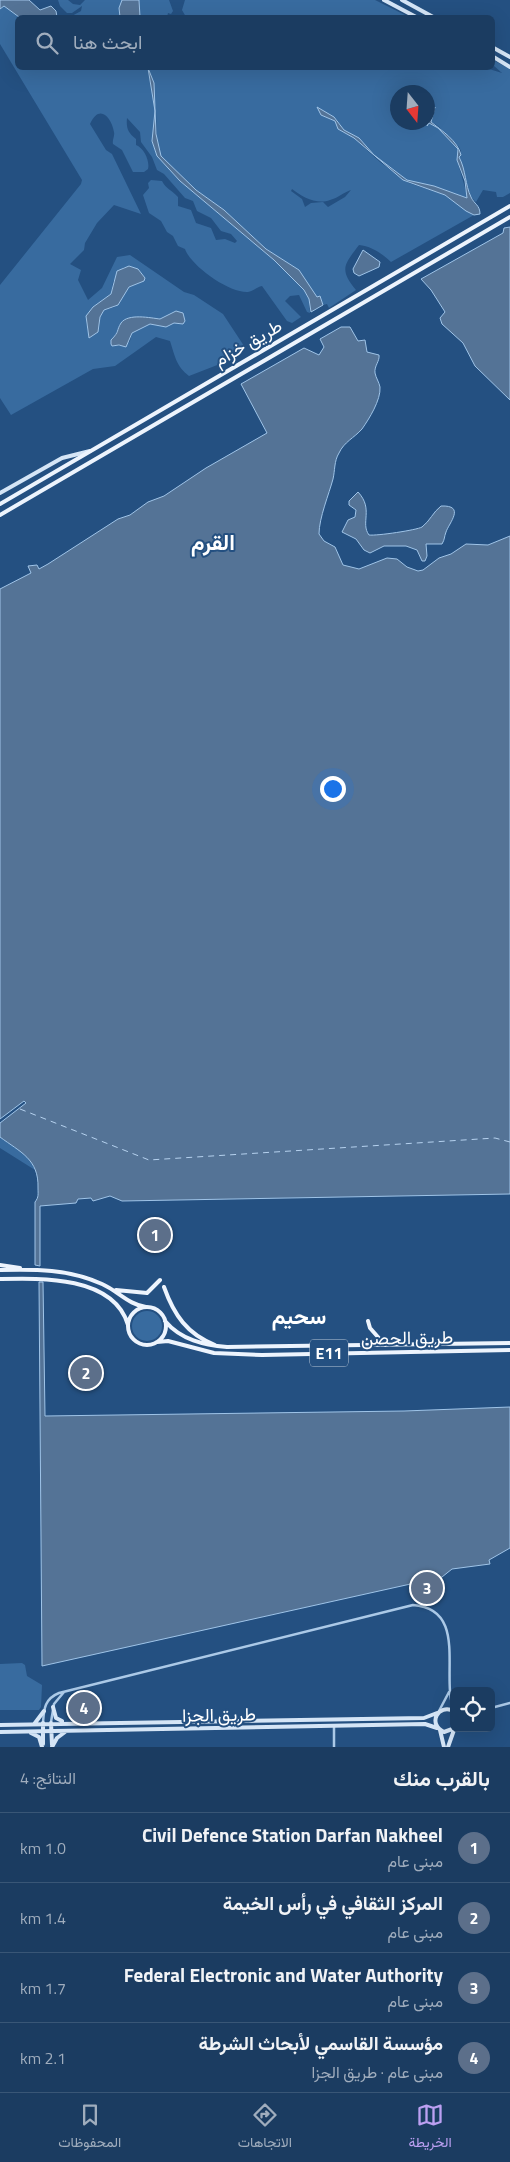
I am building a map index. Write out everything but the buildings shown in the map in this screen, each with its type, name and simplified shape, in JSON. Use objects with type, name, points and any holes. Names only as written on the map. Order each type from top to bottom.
[{"type":"main road","points":[[384,0],[412,15]]},
{"type":"main road","points":[[402,0],[426,15]]},
{"type":"main road","points":[[495,49],[510,57]]},
{"type":"main road","points":[[495,58],[510,67]]},
{"type":"main road","name":"طريق خزام","points":[[0,504],[510,206]]},
{"type":"main road","name":"طريق خزام","points":[[0,515],[510,217]]},
{"type":"main road","points":[[0,493],[62,458],[90,451]]},
{"type":"main road","points":[[0,1265],[24,1270]]},
{"type":"main road","points":[[0,1270],[70,1273],[113,1290],[135,1305],[158,1311],[165,1321],[165,1333],[157,1342],[147,1345],[135,1341],[117,1304],[88,1287],[42,1279],[0,1279]]},
{"type":"main road","points":[[113,1290],[140,1294],[147,1293],[160,1280]]},
{"type":"main road","points":[[164,1287],[173,1310],[187,1328],[205,1341],[227,1347]]},
{"type":"main road","points":[[128,1325],[133,1314],[146,1307]]},
{"type":"main road","name":"طريق الحصن","points":[[165,1321],[171,1329],[188,1339],[207,1345],[227,1347],[510,1343]]},
{"type":"main road","points":[[368,1321],[370,1328],[385,1345]]},
{"type":"main road","name":"طريق الحصن","points":[[157,1342],[168,1340],[203,1351],[262,1355],[510,1350]]},
{"type":"main road","points":[[53,1707],[56,1718],[67,1723]]},
{"type":"main road","name":"طريق الجزا","points":[[0,1725],[424,1718],[450,1710]]},
{"type":"main road","points":[[34,1724],[44,1711]]},
{"type":"main road","points":[[438,1712],[435,1722],[444,1747]]},
{"type":"main road","points":[[51,1723],[52,1747]]},
{"type":"main road","points":[[43,1724],[43,1747]]},
{"type":"main road","name":"طريق الجزا","points":[[0,1732],[424,1724],[448,1732],[450,1731]]},
{"type":"main road","points":[[52,1747],[59,1736],[69,1731]]},
{"type":"main road","points":[[26,1732],[39,1737],[43,1747]]},
{"type":"main road","points":[[448,1747],[454,1732]]},
{"type":"street","points":[[43,1724],[46,1704],[53,1696],[70,1689],[413,1605],[432,1611],[443,1621],[447,1628],[450,1646],[450,1687]]},
{"type":"street","points":[[51,1723],[53,1707],[58,1697],[70,1689]]},
{"type":"street","points":[[438,1712],[450,1690]]},
{"type":"street","points":[[495,1707],[510,1703]]},
{"type":"street","points":[[46,1704],[53,1707]]},
{"type":"street","points":[[334,1726],[334,1747]]},
{"type":"shaded area","points":[[0,0],[29,0],[40,10],[51,6],[56,11],[57,15],[16,15],[4,6],[0,9]]},
{"type":"shaded area","points":[[58,0],[68,0],[73,4],[80,5],[85,0],[122,0],[120,15],[74,15],[81,11],[82,6],[72,13],[67,13],[60,6]]},
{"type":"shaded area","points":[[122,0],[139,0],[140,15],[120,15],[119,8]]},
{"type":"shaded area","points":[[139,0],[169,0],[173,11],[168,15],[140,15]]},
{"type":"shaded area","points":[[185,0],[375,0],[405,15],[185,15],[182,10]]},
{"type":"shaded area","points":[[4,6],[16,15],[15,69],[0,44],[0,9]]},
{"type":"shaded area","points":[[495,61],[510,69],[510,193],[503,197],[497,197],[496,192],[483,190],[476,202],[472,198],[459,157],[461,151],[459,147],[435,124],[435,85],[390,85],[390,130],[435,130],[435,126],[438,128],[458,149],[457,160],[468,198],[434,186],[407,180],[374,155],[359,138],[344,130],[337,120],[319,109],[321,115],[335,121],[338,129],[354,138],[380,162],[409,183],[445,195],[474,215],[391,262],[376,251],[359,245],[347,262],[346,267],[347,277],[356,290],[329,308],[327,304],[323,305],[320,297],[317,297],[299,270],[266,249],[224,210],[196,190],[161,156],[157,143],[156,111],[149,70],[492,70],[502,73],[495,67]],"holes":[[[292,189],[320,202],[325,201],[351,190],[345,197],[328,207],[323,202],[311,203],[305,207],[302,199],[291,191]]]},
{"type":"shaded area","points":[[16,70],[148,70],[155,111],[152,141],[157,156],[180,181],[274,260],[304,290],[309,299],[310,313],[307,312],[299,295],[290,296],[285,301],[301,317],[292,323],[287,321],[262,286],[248,292],[231,288],[212,277],[195,263],[185,249],[178,246],[161,221],[149,213],[143,195],[149,188],[148,183],[151,180],[162,181],[178,197],[178,206],[191,210],[196,223],[211,228],[216,240],[225,239],[235,243],[237,241],[231,234],[221,231],[211,218],[197,211],[193,201],[185,198],[164,174],[157,170],[152,157],[141,142],[140,132],[127,118],[128,130],[136,139],[136,145],[146,155],[148,162],[148,169],[144,172],[133,172],[122,150],[113,144],[114,133],[110,121],[104,115],[97,115],[90,124],[106,150],[112,154],[141,214],[114,205],[97,223],[85,243],[84,250],[70,264],[81,270],[78,280],[88,300],[102,288],[117,257],[130,255],[184,292],[194,295],[223,314],[246,349],[225,362],[189,376],[179,364],[170,341],[156,337],[115,366],[93,369],[11,415],[0,398],[0,285],[81,184],[82,180]],"holes":[[[124,267],[138,269],[145,278],[144,281],[129,287],[115,307],[104,310],[100,317],[99,329],[89,338],[86,320],[93,307],[111,294],[113,282]],[[176,311],[183,324],[174,323],[166,327],[150,324],[132,333],[130,341],[124,346],[112,346],[111,340],[121,323],[128,318],[160,319]]]},
{"type":"shaded area","points":[[148,70],[154,83],[156,134],[161,156],[196,190],[224,210],[266,249],[299,270],[317,297],[320,296],[323,305],[311,312],[309,299],[304,290],[274,260],[180,181],[157,156],[152,141],[155,111]]},
{"type":"shaded area","points":[[317,107],[334,117],[344,130],[359,138],[374,155],[407,180],[434,186],[467,198],[465,181],[457,160],[458,149],[435,125],[449,136],[459,150],[461,155],[459,157],[469,192],[480,214],[474,215],[445,195],[403,180],[354,138],[338,129],[335,121],[321,115]]},
{"type":"shaded area","points":[[510,227],[510,400],[475,366],[463,343],[442,324],[440,318],[445,312],[431,290],[421,279],[503,233],[504,228]]},
{"type":"shaded area","points":[[363,250],[380,262],[379,267],[359,276],[354,273],[353,269]]},
{"type":"shaded area","points":[[129,266],[138,269],[145,278],[144,281],[129,287],[118,305],[104,310],[100,317],[98,332],[89,338],[86,316],[93,307],[111,294],[117,271]]},
{"type":"shaded area","points":[[176,311],[183,313],[185,321],[183,324],[174,323],[166,327],[150,324],[132,333],[126,347],[112,346],[111,340],[124,320],[134,317],[160,319]]},
{"type":"shaded area","points":[[341,327],[350,327],[358,341],[365,340],[367,352],[379,355],[375,373],[380,387],[377,403],[368,420],[362,429],[341,449],[337,456],[333,479],[324,506],[319,534],[324,541],[335,547],[343,565],[359,569],[387,558],[397,559],[407,567],[418,571],[423,570],[439,558],[451,554],[466,544],[488,545],[510,536],[510,1194],[122,1201],[110,1196],[93,1201],[91,1198],[78,1199],[76,1203],[40,1206],[40,1266],[35,1265],[35,1202],[38,1194],[35,1170],[27,1157],[0,1137],[0,1123],[26,1103],[24,1101],[0,1119],[0,589],[31,573],[28,566],[37,565],[39,569],[48,564],[118,519],[130,515],[148,502],[164,496],[206,468],[267,433],[241,384],[304,348],[319,355],[324,347],[320,339]]},
{"type":"shaded area","points":[[358,492],[365,504],[366,526],[369,535],[388,534],[419,528],[425,525],[441,506],[453,508],[454,515],[444,541],[442,544],[426,544],[427,556],[425,561],[422,561],[417,550],[406,546],[384,546],[370,553],[364,550],[356,539],[342,532],[348,520],[355,517],[356,510],[349,505],[349,501]]},
{"type":"shaded area","points":[[0,1137],[25,1155],[35,1170],[0,1148]]},
{"type":"shaded area","points":[[39,1282],[43,1282],[45,1416],[404,1411],[510,1407],[510,1548],[489,1560],[490,1564],[452,1569],[442,1577],[42,1666]]},
{"type":"shaded area","points":[[147,1311],[153,1312],[161,1320],[161,1332],[153,1340],[147,1341],[141,1340],[133,1332],[132,1326],[133,1320],[141,1312]]},
{"type":"shaded area","points":[[22,1663],[25,1665],[27,1676],[42,1685],[41,1707],[39,1710],[0,1710],[0,1664]]},
{"type":"ferry route","points":[[20,1109],[149,1160],[495,1138],[510,1142]]},
{"type":"place","name":"Civil Defence Station Darfan Nakheel","points":[[155,1235]]},
{"type":"place","name":"المركز الثقافي في رأس الخيمة","points":[[86,1373]]},
{"type":"place","name":"Federal Electronic and Water Authority","points":[[427,1588]]},
{"type":"place","name":"مؤسسة القاسمي لأبحاث الشرطة","points":[[84,1708]]},
{"type":"district","name":"القرم","points":[[213,542]]},
{"type":"district","name":"سحيم","points":[[299,1316]]}]
